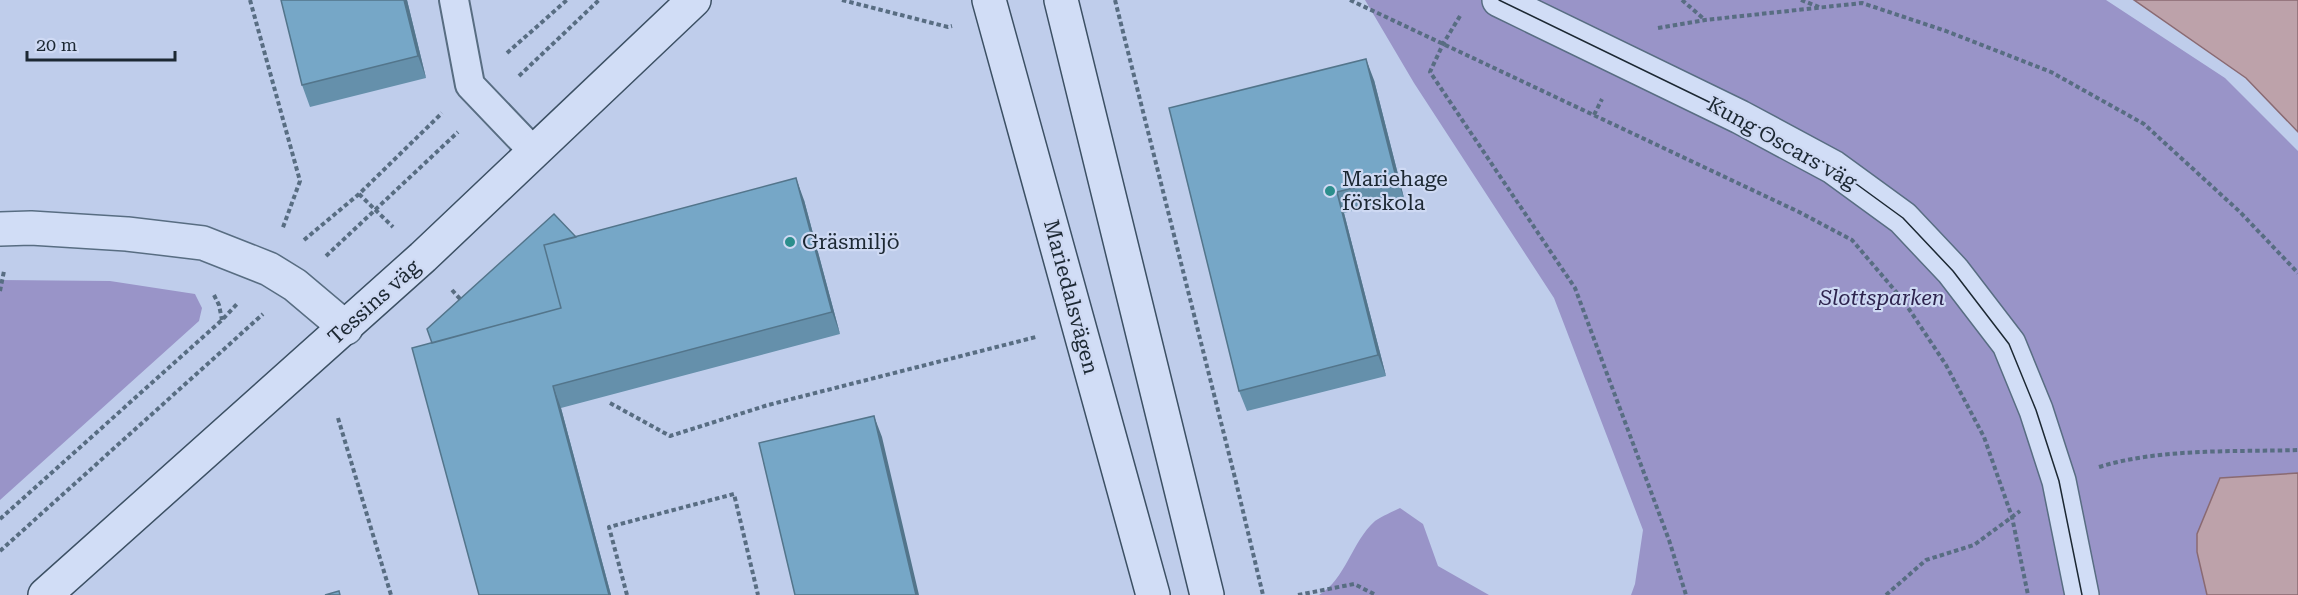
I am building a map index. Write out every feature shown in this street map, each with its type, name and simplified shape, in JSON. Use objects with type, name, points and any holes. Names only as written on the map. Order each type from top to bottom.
[{"type":"street","name":"Tessins väg","points":[[45,595],[346,328],[694,0]]},
{"type":"street","name":"Mariedalsvägen","points":[[988,0],[1154,595]]},
{"type":"street","points":[[1060,0],[1207,595]]},
{"type":"street","name":"Kung Oscars väg","points":[[1499,0],[1740,117],[1833,167],[1903,218],[1953,271],[2008,344],[2036,410],[2059,481],[2082,595]]},
{"type":"street","points":[[0,229],[31,228],[127,234],[203,243],[269,269],[295,285],[346,328]]},
{"type":"lane","points":[[454,0],[470,85],[534,152]]},
{"type":"path","points":[[250,0],[300,181],[269,269]]},
{"type":"path","points":[[1114,0],[1263,595]]},
{"type":"path","points":[[1350,0],[1799,212],[1852,240],[1903,300],[1946,365],[1984,437],[2012,517],[2028,595]]},
{"type":"path","points":[[1682,0],[1705,20]]},
{"type":"path","points":[[1802,0],[1820,7]]},
{"type":"path","points":[[1594,115],[1622,60],[1658,28],[1705,20],[1862,3],[1946,31],[2051,72],[2144,124],[2240,212],[2298,273]]},
{"type":"path","points":[[1464,9],[1443,44],[1430,72],[1575,288],[1669,540],[1686,595]]},
{"type":"path","points":[[0,291],[5,266]]},
{"type":"path","points":[[610,403],[670,436],[768,405],[1036,337]]},
{"type":"path","points":[[338,418],[391,595]]},
{"type":"path","points":[[627,595],[609,527],[734,494],[759,595]]},
{"type":"path","points":[[1298,595],[1354,584],[1376,595]]},
{"type":"green space","name":"Slottsparken","points":[[1365,0],[2106,0],[2225,78],[2298,151],[2298,595],[1631,595],[1635,584],[1643,530],[1554,298],[1414,83]]},
{"type":"green space","points":[[0,280],[110,281],[195,294],[202,308],[199,321],[0,500]]},
{"type":"green space","points":[[1400,508],[1423,524],[1438,566],[1489,595],[1319,595],[1336,580],[1367,529],[1378,519]]},
{"type":"shaded area","points":[[2134,0],[2298,0],[2298,132],[2246,78]]},
{"type":"shaded area","points":[[2298,473],[2298,595],[2207,595],[2197,552],[2197,534],[2220,478]]},
{"type":"building","points":[[281,0],[404,0],[418,56],[302,85]]},
{"type":"building","points":[[1366,59],[1396,177],[1337,192],[1378,355],[1239,391],[1169,108]]},
{"type":"building","points":[[796,178],[832,312],[553,386],[609,595],[479,595],[412,348],[561,308],[544,245]]},
{"type":"building","points":[[554,214],[576,237],[544,245],[561,308],[432,343],[427,329]]},
{"type":"building","points":[[874,416],[916,595],[795,595],[759,443]]},
{"type":"building","points":[[339,591],[340,595],[325,595]]},
{"type":"tram line","points":[[1499,0],[1740,117],[1833,167],[1903,218],[1953,271],[2009,344],[2036,410],[2059,481],[2082,595]]},
{"type":"place","name":"Mariehage förskola","points":[[1330,191]]},
{"type":"place","name":"Gräsmiljö","points":[[790,242]]}]
